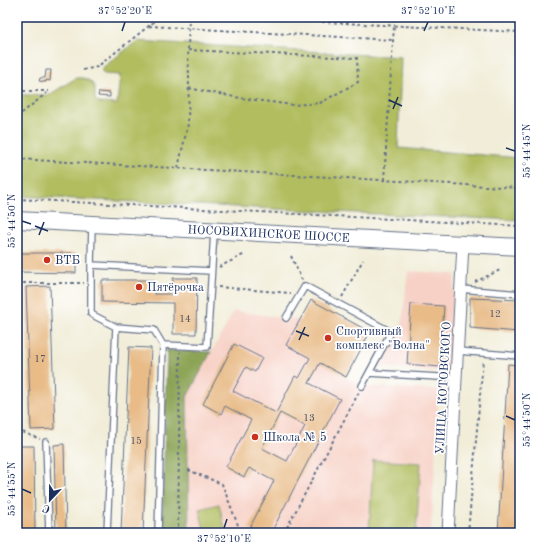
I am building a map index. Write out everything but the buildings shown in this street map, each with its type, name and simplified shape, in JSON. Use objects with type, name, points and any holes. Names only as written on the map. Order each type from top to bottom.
[{"type":"main road","name":"НОСОВИХИНСКОЕ ШОССЕ","points":[[17,220],[520,247]]},
{"type":"street","name":"УЛИЦА КОТОВСКОГО","points":[[448,533],[463,244]]},
{"type":"lane","points":[[92,223],[91,314],[116,327],[154,330],[163,345],[158,533]]},
{"type":"lane","points":[[163,345],[207,347],[214,230]]},
{"type":"lane","points":[[91,265],[211,270]]},
{"type":"lane","points":[[286,318],[305,286],[391,332],[362,386]]},
{"type":"lane","points":[[460,289],[520,294]]},
{"type":"lane","points":[[107,533],[116,327]]},
{"type":"lane","points":[[457,351],[520,356]]},
{"type":"lane","points":[[370,373],[456,378]]},
{"type":"lane","points":[[46,442],[49,533]]},
{"type":"path","points":[[83,70],[97,67],[160,17]]},
{"type":"path","points":[[178,168],[188,124],[189,17]]},
{"type":"path","points":[[226,17],[520,32]]},
{"type":"path","points":[[149,26],[393,40]]},
{"type":"path","points":[[384,180],[394,26]]},
{"type":"path","points":[[188,50],[357,58],[358,82],[320,103],[293,105],[240,98],[188,88]]},
{"type":"path","points":[[17,91],[49,91],[17,117]]},
{"type":"path","points":[[17,159],[520,188]]},
{"type":"path","points":[[17,199],[520,226]]},
{"type":"path","points":[[211,270],[244,254]]},
{"type":"path","points":[[291,256],[305,286]]},
{"type":"path","points":[[339,304],[363,260]]},
{"type":"path","points":[[471,284],[502,269]]},
{"type":"path","points":[[17,283],[91,283]]},
{"type":"path","points":[[210,286],[301,294]]},
{"type":"path","points":[[178,533],[180,346]]},
{"type":"path","points":[[468,533],[483,353]]},
{"type":"path","points":[[284,533],[362,386]]},
{"type":"path","points":[[17,430],[46,442]]},
{"type":"path","points":[[188,470],[222,484],[241,533]]},
{"type":"shaded area","points":[[408,271],[455,274],[449,372],[380,367],[402,324]]},
{"type":"shaded area","points":[[234,311],[300,320],[287,345],[362,386],[439,390],[431,533],[189,533],[187,397]]},
{"type":"green space","points":[[137,41],[401,57],[398,148],[520,158],[520,220],[17,196],[17,95],[49,95],[76,78],[83,78],[90,81],[95,87],[95,100],[100,103],[117,104],[120,75],[104,74],[101,69]]},
{"type":"green space","points":[[167,350],[211,352],[187,397],[189,533],[162,533]]},
{"type":"green space","points":[[373,460],[421,463],[416,533],[369,533]]},
{"type":"green space","points":[[219,504],[226,533],[205,533],[199,509]]},
{"type":"place","name":"ВТБ","points":[[47,260]]},
{"type":"place","name":"Пятёрочка","points":[[139,287]]},
{"type":"place","name":"Спортивный комплекс \"Волна\"","points":[[328,338]]},
{"type":"place","name":"Школа № 5","points":[[255,437]]}]
